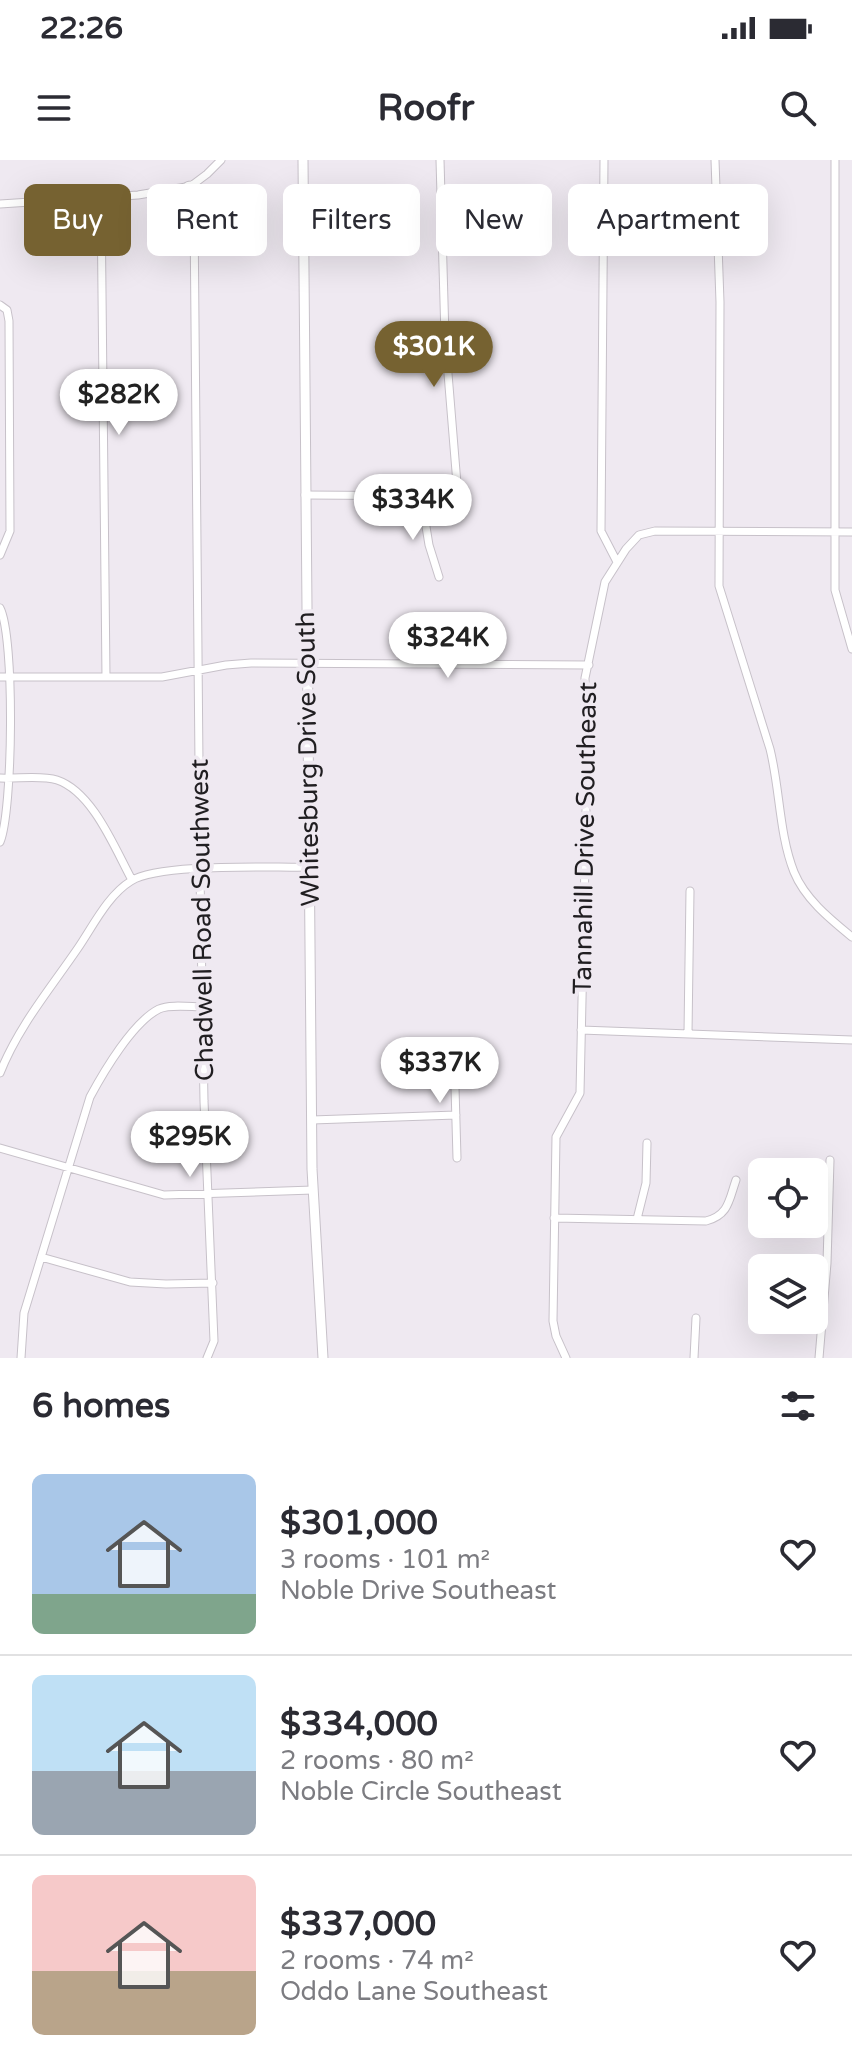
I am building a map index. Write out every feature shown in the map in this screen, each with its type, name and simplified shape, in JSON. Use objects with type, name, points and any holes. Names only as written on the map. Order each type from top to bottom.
[{"type":"main road","name":"Whitesburg Drive South","points":[[303,160],[313,1190],[323,1358]]},
{"type":"street","points":[[196,184],[221,160]]},
{"type":"street","points":[[305,495],[458,496],[445,337],[440,160]]},
{"type":"street","points":[[604,160],[601,531],[617,562]]},
{"type":"street","points":[[715,160],[720,302],[719,586],[777,774],[785,844],[795,874],[827,917],[852,937]]},
{"type":"street","points":[[835,160],[835,590],[852,649]]},
{"type":"street","points":[[202,184],[207,174]]},
{"type":"street","points":[[0,204],[24,202]]},
{"type":"street","points":[[102,256],[106,677]]},
{"type":"street","name":"Chadwell Road Southwest","points":[[194,256],[200,869],[214,1341],[207,1358]]},
{"type":"street","points":[[0,305],[7,310],[9,321],[10,531],[0,555]]},
{"type":"street","points":[[421,496],[429,545],[439,577]]},
{"type":"street","name":"Tannahill Drive Southeast","points":[[566,1358],[553,1321],[556,1137],[580,1093],[586,814],[585,678],[605,582],[639,535],[655,531],[852,532]]},
{"type":"street","points":[[0,608],[7,629],[10,677],[4,778],[5,831],[0,842]]},
{"type":"street","points":[[0,677],[162,677],[251,663],[589,665]]},
{"type":"street","points":[[4,778],[56,779],[75,790],[90,804],[132,880]]},
{"type":"street","points":[[0,1073],[10,1048],[28,1019],[111,900],[132,880],[153,873],[200,869],[309,867]]},
{"type":"street","points":[[688,1033],[690,891]]},
{"type":"street","points":[[21,1358],[24,1313],[90,1097],[100,1078],[139,1025],[161,1007],[203,1007]]},
{"type":"street","points":[[581,1030],[852,1040]]},
{"type":"street","points":[[454,1052],[457,1158]]},
{"type":"street","points":[[312,1120],[456,1115]]},
{"type":"street","points":[[637,1219],[646,1183],[647,1143]]},
{"type":"street","points":[[0,1148],[164,1195],[313,1190]]},
{"type":"street","points":[[819,1358],[827,1263],[830,1160]]},
{"type":"street","points":[[554,1218],[706,1221],[719,1217],[728,1205],[736,1180]]},
{"type":"street","points":[[41,1257],[130,1282],[213,1283]]},
{"type":"street","points":[[694,1358],[696,1318]]}]
